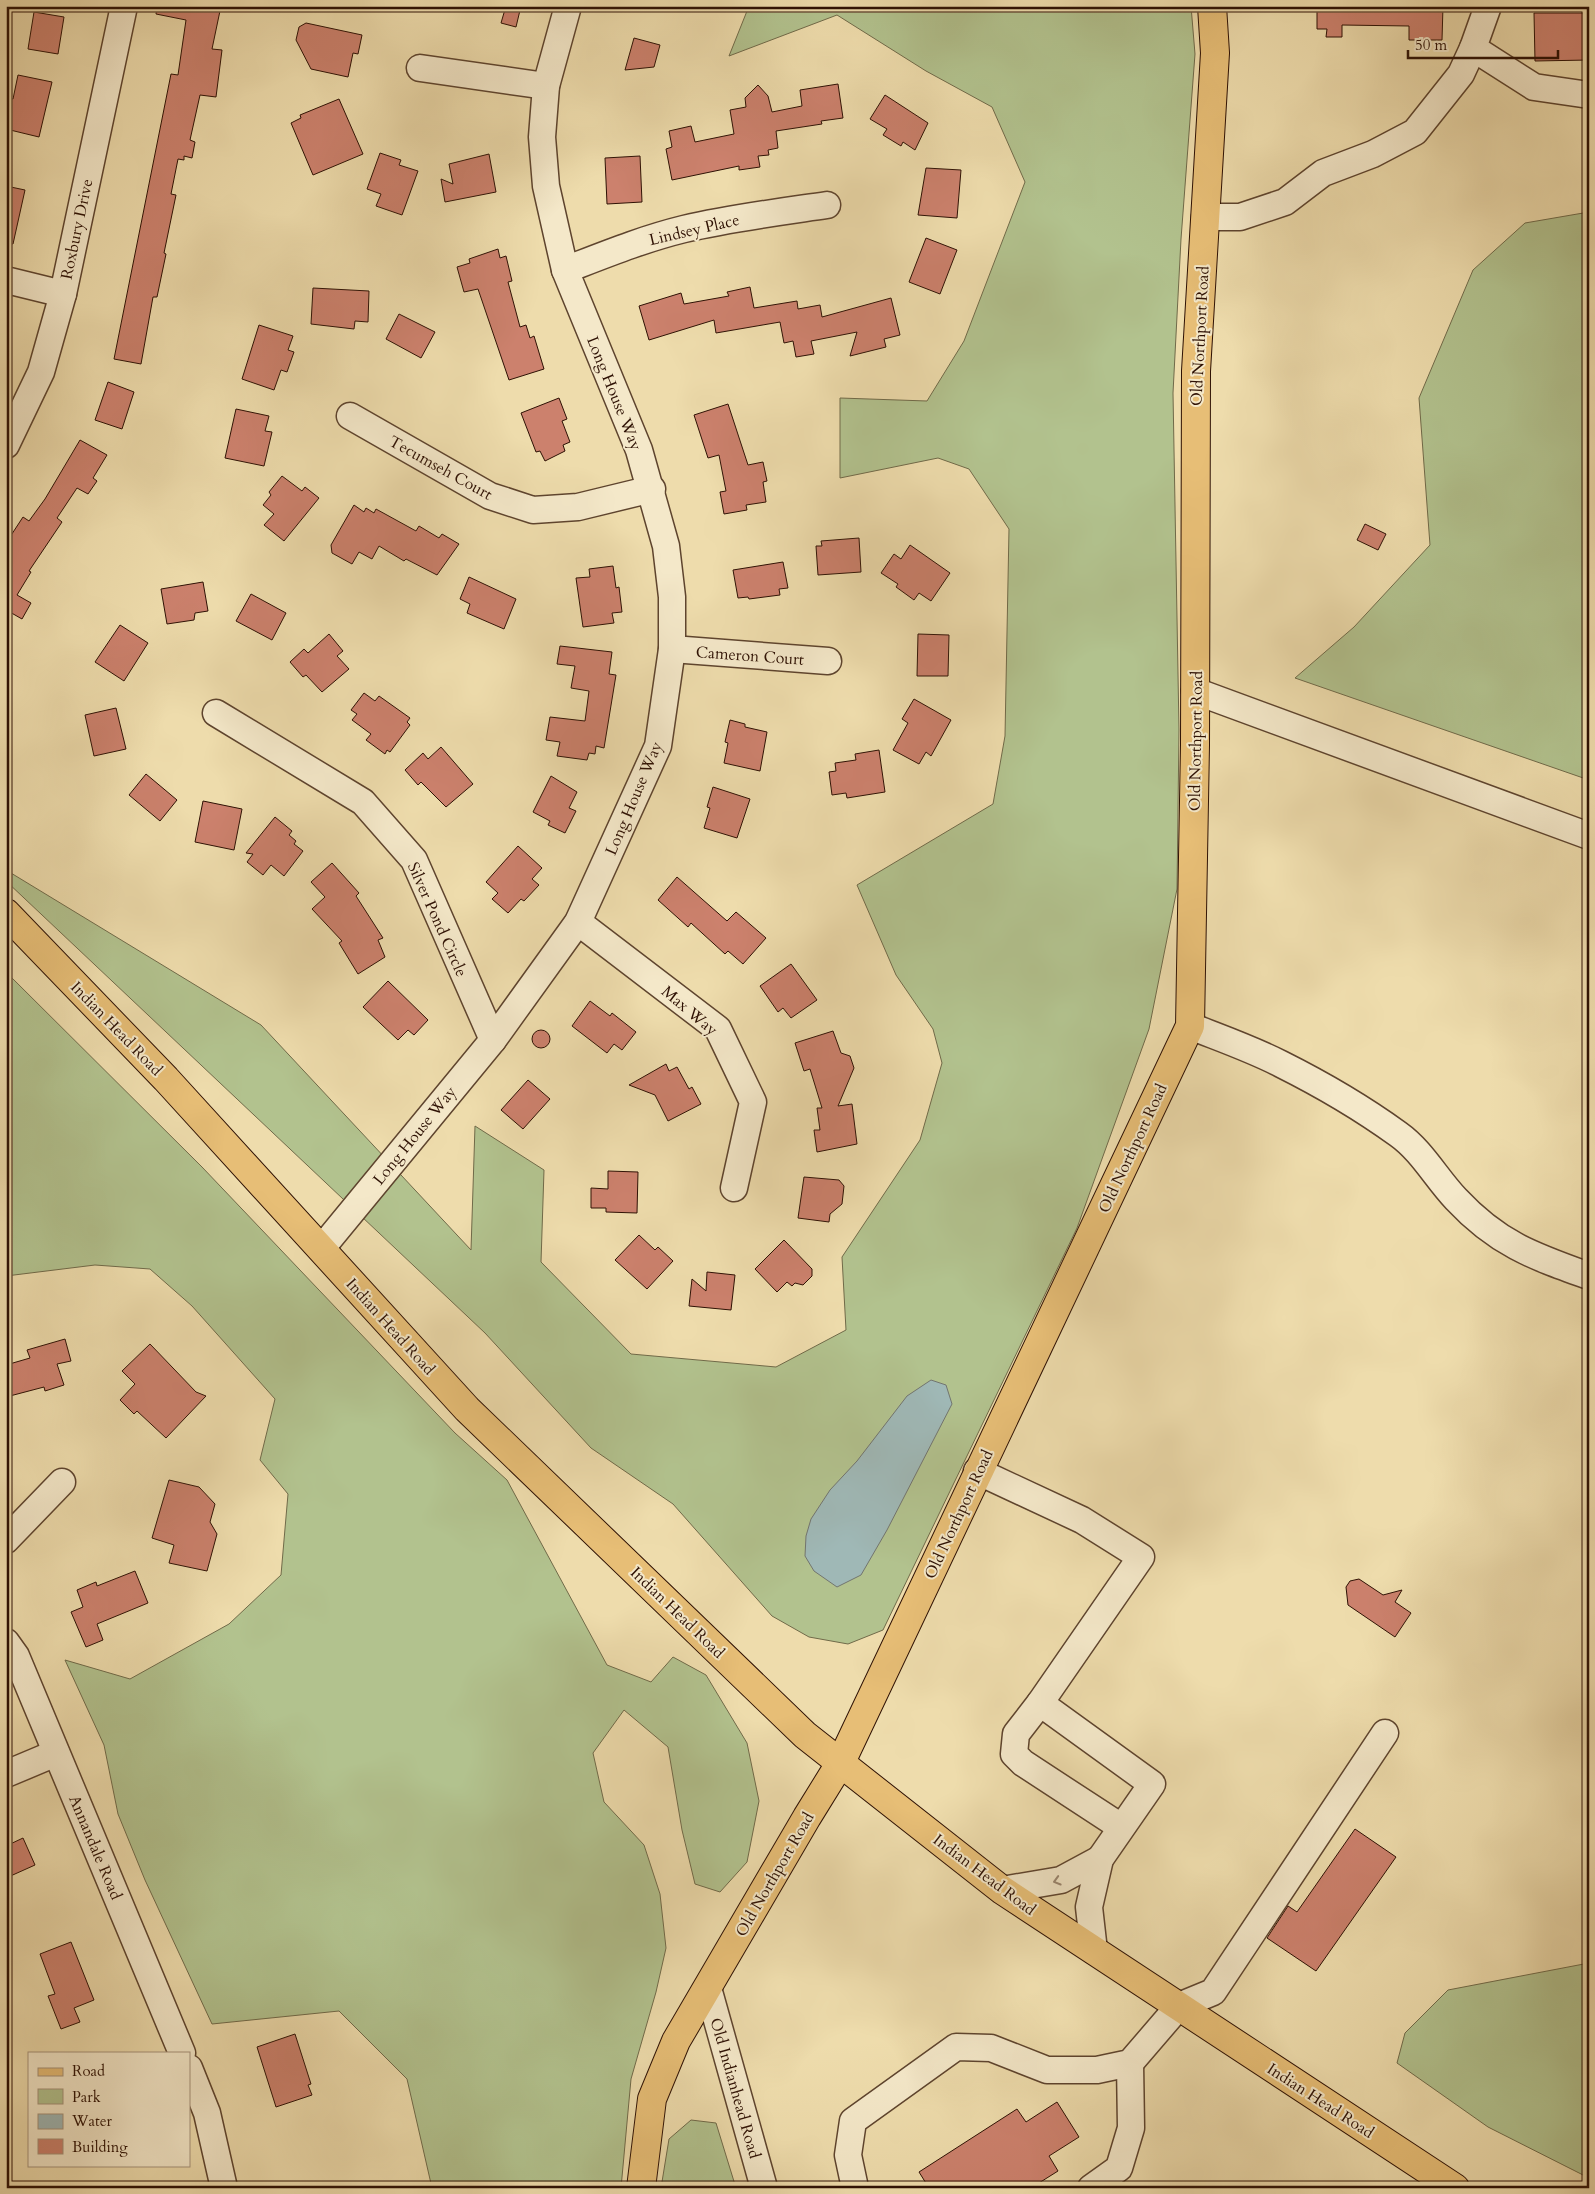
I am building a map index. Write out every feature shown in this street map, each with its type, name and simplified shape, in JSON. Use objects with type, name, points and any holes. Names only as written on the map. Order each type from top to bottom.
[{"type":"main road","name":"Old Northport Road","points":[[642,2188],[652,2099],[676,2041],[841,1762],[1190,1026],[1196,692],[1196,371],[1215,53],[1212,6]]},
{"type":"main road","name":"Indian Head Road","points":[[6,913],[166,1079],[467,1409],[805,1735],[1002,1890],[1455,2188]]},
{"type":"street","name":"Roxbury Drive","points":[[6,444],[41,372],[62,294],[124,6]]},
{"type":"street","name":"Long House Way","points":[[321,1249],[493,1040],[578,922],[658,746],[672,650],[672,597],[666,546],[652,489],[639,450],[565,270],[546,186],[542,137],[546,86],[568,6]]},
{"type":"street","points":[[1205,217],[1240,217],[1285,202],[1324,173],[1373,154],[1415,132],[1461,74],[1488,6]]},
{"type":"street","points":[[1472,48],[1534,88],[1589,95]]},
{"type":"street","points":[[420,68],[546,86]]},
{"type":"street","name":"Lindsey Place","points":[[565,270],[635,243],[684,229],[752,216],[827,205]]},
{"type":"street","points":[[6,280],[62,294]]},
{"type":"street","name":"Tecumseh Court","points":[[350,416],[490,496],[533,510],[578,507],[652,489]]},
{"type":"street","name":"Cameron Court","points":[[672,650],[828,661]]},
{"type":"street","points":[[1196,692],[1589,836]]},
{"type":"street","name":"Silver Pond Circle","points":[[216,713],[363,802],[414,860],[493,1040]]},
{"type":"street","name":"Max Way","points":[[578,922],[718,1030],[753,1102],[734,1188]]},
{"type":"street","points":[[1190,1026],[1280,1064],[1366,1113],[1400,1135],[1423,1158],[1454,1197],[1492,1232],[1516,1248],[1589,1276]]},
{"type":"street","points":[[978,1471],[1082,1520],[1141,1557],[1040,1704],[1016,1734],[1014,1754],[1023,1763],[1122,1826]]},
{"type":"street","points":[[6,1540],[62,1482]]},
{"type":"street","name":"Annandale Road","points":[[6,1642],[16,1656],[182,2052]]},
{"type":"street","points":[[1040,1704],[1152,1784],[1100,1859],[1089,1907],[1094,1950]]},
{"type":"street","points":[[855,2188],[848,2155],[852,2121],[956,2047],[991,2048],[1047,2070],[1097,2070],[1130,2063],[1179,2006],[1213,1992],[1385,1733]]},
{"type":"street","points":[[6,1774],[56,1753]]},
{"type":"street","points":[[1002,1890],[1061,1880],[1100,1859]]},
{"type":"street","name":"Old Indianhead Road","points":[[708,1988],[764,2188]]},
{"type":"street","points":[[1091,2188],[1119,2168],[1131,2128],[1130,2063]]},
{"type":"street","points":[[190,2070],[207,2113],[224,2188]]},
{"type":"green space","points":[[749,6],[1191,6],[1195,54],[1181,239],[1173,393],[1179,730],[1177,889],[1149,1029],[1077,1228],[883,1630],[848,1644],[809,1637],[772,1616],[673,1504],[591,1448],[485,1333],[6,881],[6,870],[261,1025],[471,1250],[475,1126],[544,1170],[541,1262],[631,1354],[776,1367],[846,1330],[842,1257],[920,1140],[942,1063],[933,1029],[896,975],[857,885],[993,804],[1005,736],[1009,529],[969,469],[938,458],[840,478],[840,398],[927,401],[964,341],[1025,182],[992,107],[926,71],[837,15],[729,56]]},
{"type":"green space","points":[[1589,212],[1589,780],[1295,678],[1354,627],[1430,545],[1419,398],[1473,270],[1525,223]]},
{"type":"green space","points":[[6,972],[202,1167],[455,1433],[507,1480],[607,1665],[651,1682],[673,1657],[706,1675],[747,1743],[759,1801],[747,1862],[720,1892],[695,1884],[682,1830],[668,1747],[624,1710],[593,1753],[604,1802],[644,1845],[660,1894],[666,1948],[656,1992],[631,2079],[621,2188],[432,2188],[407,2079],[339,2011],[212,2024],[145,1880],[118,1814],[104,1745],[65,1660],[130,1679],[229,1624],[281,1575],[288,1494],[260,1460],[275,1399],[192,1306],[150,1269],[95,1265],[6,1276]]},
{"type":"green space","points":[[1589,1963],[1589,2178],[1488,2127],[1397,2063],[1405,2033],[1448,1990]]},
{"type":"green space","points":[[691,2120],[716,2123],[736,2188],[661,2188],[669,2139]]},
{"type":"water","points":[[931,1380],[946,1385],[952,1404],[887,1530],[861,1575],[837,1587],[814,1571],[805,1556],[806,1536],[811,1519],[830,1490],[857,1461],[907,1396]]},
{"type":"building","points":[[157,6],[221,6],[212,49],[222,50],[216,97],[200,95],[190,140],[195,142],[192,158],[184,156],[184,160],[178,159],[171,194],[176,195],[164,253],[166,254],[157,297],[153,297],[141,364],[114,359],[171,74],[178,75],[186,20],[156,14]]},
{"type":"building","points":[[506,6],[521,6],[516,27],[501,23]]},
{"type":"building","points":[[1317,6],[1443,6],[1442,40],[1409,40],[1409,26],[1342,25],[1342,37],[1326,37],[1327,29],[1317,29]]},
{"type":"building","points":[[34,12],[64,17],[58,54],[28,49]]},
{"type":"building","points":[[1534,13],[1589,13],[1589,60],[1535,61]]},
{"type":"building","points":[[306,23],[362,35],[358,54],[353,53],[348,77],[311,69],[296,40],[299,27]]},
{"type":"building","points":[[634,38],[660,45],[654,67],[625,70]]},
{"type":"building","points":[[18,75],[52,82],[39,137],[6,129],[6,98],[13,99]]},
{"type":"building","points":[[838,84],[843,118],[821,121],[822,124],[776,131],[778,148],[768,150],[769,155],[758,156],[760,167],[739,170],[739,166],[672,180],[666,149],[672,147],[669,131],[691,126],[695,142],[734,134],[730,110],[746,107],[745,98],[758,85],[768,96],[772,112],[802,106],[800,90]]},
{"type":"building","points":[[885,95],[928,123],[915,150],[903,142],[901,146],[883,135],[887,129],[870,119]]},
{"type":"building","points":[[339,99],[363,154],[313,175],[291,123],[301,118],[300,115]]},
{"type":"building","points":[[380,153],[401,160],[399,165],[418,171],[402,215],[376,206],[381,194],[367,189]]},
{"type":"building","points":[[489,154],[496,192],[445,202],[441,179],[453,184],[449,164]]},
{"type":"building","points":[[640,156],[642,202],[607,204],[605,158]]},
{"type":"building","points":[[926,168],[961,170],[957,218],[918,215]]},
{"type":"building","points":[[6,186],[25,190],[13,244],[6,243]]},
{"type":"building","points":[[926,238],[957,250],[940,294],[909,282]]},
{"type":"building","points":[[498,249],[500,258],[506,256],[512,281],[508,282],[520,327],[526,325],[530,338],[534,336],[544,369],[509,380],[478,289],[464,292],[457,267],[470,263],[469,259]]},
{"type":"building","points":[[750,287],[754,308],[797,301],[798,309],[820,305],[822,317],[891,298],[900,335],[884,339],[886,347],[850,356],[857,332],[811,341],[814,354],[796,357],[793,341],[784,343],[780,322],[716,333],[714,320],[649,340],[639,306],[681,293],[684,304],[729,296],[727,292]]},
{"type":"building","points":[[313,288],[369,291],[368,322],[355,321],[354,329],[311,324]]},
{"type":"building","points":[[399,314],[435,332],[421,358],[386,339]]},
{"type":"building","points":[[259,325],[293,336],[288,350],[294,352],[287,372],[281,370],[274,390],[242,379]]},
{"type":"building","points":[[108,382],[134,392],[122,429],[95,420]]},
{"type":"building","points":[[559,398],[567,419],[562,421],[570,442],[563,445],[565,451],[545,461],[540,451],[536,452],[521,413]]},
{"type":"building","points":[[728,404],[748,465],[763,462],[767,481],[763,482],[766,502],[746,505],[747,510],[724,514],[720,492],[726,491],[719,455],[708,458],[694,415]]},
{"type":"building","points":[[236,409],[269,416],[265,431],[272,432],[264,466],[225,458]]},
{"type":"building","points":[[80,440],[107,455],[93,478],[97,481],[88,494],[77,488],[57,518],[62,522],[29,571],[31,572],[17,595],[31,603],[22,619],[8,611],[6,614],[6,543],[23,517],[29,521],[45,499]]},
{"type":"building","points":[[282,476],[302,491],[305,487],[319,498],[284,541],[264,525],[274,514],[263,505],[271,495],[269,492]]},
{"type":"building","points":[[354,505],[364,512],[366,508],[374,513],[376,509],[416,531],[419,526],[439,538],[442,534],[459,544],[437,575],[406,559],[404,561],[379,546],[372,559],[359,552],[352,564],[332,553],[331,545]]},
{"type":"building","points":[[1365,524],[1386,534],[1378,550],[1357,540]]},
{"type":"building","points":[[859,538],[861,572],[818,575],[816,546],[822,546],[821,541]]},
{"type":"building","points":[[910,545],[950,573],[931,601],[919,593],[914,600],[896,587],[898,584],[881,573],[894,554],[901,559]]},
{"type":"building","points":[[783,562],[788,588],[779,589],[780,595],[749,599],[748,597],[738,598],[733,570]]},
{"type":"building","points":[[613,566],[616,588],[619,587],[622,612],[612,613],[614,623],[583,627],[576,578],[590,577],[589,569]]},
{"type":"building","points":[[469,577],[516,599],[504,629],[467,613],[470,604],[460,599]]},
{"type":"building","points":[[203,582],[208,611],[195,613],[194,620],[167,624],[161,589]]},
{"type":"building","points":[[251,594],[286,613],[272,640],[236,621]]},
{"type":"building","points":[[120,625],[148,643],[124,681],[95,662]]},
{"type":"building","points":[[329,634],[343,651],[337,656],[349,669],[322,692],[306,675],[303,677],[290,662],[304,649],[308,653]]},
{"type":"building","points":[[918,634],[949,635],[948,676],[917,676]]},
{"type":"building","points":[[560,646],[612,652],[609,674],[616,675],[604,748],[596,746],[595,754],[589,753],[587,760],[557,756],[560,742],[546,740],[550,717],[585,721],[589,691],[571,688],[575,666],[557,664]]},
{"type":"building","points":[[364,693],[375,701],[379,696],[410,718],[407,722],[410,725],[390,752],[387,750],[385,754],[366,740],[371,734],[352,720],[357,714],[351,710]]},
{"type":"building","points":[[914,699],[951,720],[931,756],[926,752],[919,764],[893,750],[908,723],[902,719]]},
{"type":"building","points":[[116,708],[126,749],[94,756],[85,715]]},
{"type":"building","points":[[730,720],[745,724],[745,727],[767,732],[760,771],[724,763],[728,743],[725,742]]},
{"type":"building","points":[[441,747],[473,784],[446,807],[421,782],[418,785],[405,770],[423,753],[428,759]]},
{"type":"building","points":[[879,750],[885,792],[847,798],[846,793],[832,795],[829,772],[836,771],[835,763],[856,760],[855,754]]},
{"type":"building","points":[[146,774],[177,800],[160,821],[129,795]]},
{"type":"building","points":[[551,776],[577,792],[569,808],[576,811],[565,833],[548,825],[550,821],[533,812]]},
{"type":"building","points":[[713,787],[750,799],[737,838],[704,828],[710,808],[707,807]]},
{"type":"building","points":[[203,801],[242,809],[234,850],[195,842]]},
{"type":"building","points":[[275,817],[292,831],[289,835],[296,841],[294,844],[303,851],[284,876],[271,865],[263,875],[247,862],[253,854],[246,853]]},
{"type":"building","points":[[518,846],[542,868],[532,879],[539,885],[524,901],[521,899],[508,913],[492,899],[498,893],[486,882]]},
{"type":"building","points":[[332,863],[359,893],[356,896],[383,938],[378,940],[385,957],[358,974],[339,943],[342,941],[312,909],[325,897],[311,882]]},
{"type":"building","points":[[677,877],[727,921],[736,912],[766,938],[743,964],[728,951],[725,954],[691,923],[688,927],[658,900]]},
{"type":"building","points":[[791,964],[817,1000],[791,1018],[783,1008],[778,1012],[760,986]]},
{"type":"building","points":[[388,981],[428,1020],[414,1035],[408,1030],[398,1040],[363,1007]]},
{"type":"building","points":[[590,1001],[610,1016],[612,1013],[636,1032],[622,1050],[614,1044],[607,1053],[572,1026]]},
{"type":"building","points":[[537,1030],[545,1030],[550,1035],[548,1046],[537,1048],[532,1043],[532,1035]]},
{"type":"building","points":[[833,1031],[841,1053],[850,1056],[854,1068],[838,1106],[852,1104],[857,1144],[817,1152],[814,1130],[820,1130],[817,1108],[822,1108],[810,1069],[804,1071],[795,1043]]},
{"type":"building","points":[[666,1064],[669,1071],[677,1067],[689,1089],[692,1087],[701,1104],[668,1121],[655,1095],[629,1085]]},
{"type":"building","points":[[528,1080],[550,1099],[523,1129],[501,1110]]},
{"type":"building","points":[[608,1171],[638,1172],[637,1213],[606,1212],[606,1208],[591,1208],[591,1188],[608,1189]]},
{"type":"building","points":[[804,1177],[839,1180],[844,1186],[842,1204],[830,1214],[829,1222],[798,1218]]},
{"type":"building","points":[[639,1235],[655,1250],[658,1247],[673,1261],[647,1289],[615,1260]]},
{"type":"building","points":[[784,1240],[812,1269],[812,1276],[803,1285],[795,1283],[792,1286],[787,1282],[777,1292],[755,1269]]},
{"type":"building","points":[[707,1272],[735,1275],[731,1310],[689,1306],[692,1279],[706,1291]]},
{"type":"building","points":[[65,1339],[71,1361],[57,1364],[64,1385],[45,1391],[44,1387],[6,1397],[6,1365],[30,1358],[27,1350]]},
{"type":"building","points":[[150,1344],[196,1392],[206,1396],[166,1438],[137,1411],[134,1414],[120,1400],[135,1384],[122,1371]]},
{"type":"building","points":[[169,1480],[199,1487],[215,1504],[210,1522],[217,1534],[207,1571],[169,1563],[174,1545],[152,1538]]},
{"type":"building","points":[[135,1571],[148,1603],[97,1624],[103,1640],[86,1647],[71,1612],[83,1607],[77,1590],[96,1582],[97,1586]]},
{"type":"building","points":[[1359,1579],[1383,1595],[1402,1590],[1395,1602],[1411,1613],[1395,1637],[1348,1605],[1346,1587],[1350,1581]]},
{"type":"building","points":[[1355,1829],[1396,1857],[1316,1971],[1267,1938],[1288,1906],[1297,1912]]},
{"type":"building","points":[[23,1838],[35,1865],[6,1878],[6,1846]]},
{"type":"building","points":[[71,1942],[94,2000],[74,2008],[80,2022],[61,2029],[48,1996],[55,1994],[40,1954]]},
{"type":"building","points":[[295,2034],[311,2084],[308,2085],[312,2095],[276,2107],[257,2047]]},
{"type":"building","points":[[1057,2102],[1079,2137],[1049,2156],[1058,2171],[1031,2188],[929,2188],[919,2172],[1017,2109],[1026,2122]]}]
